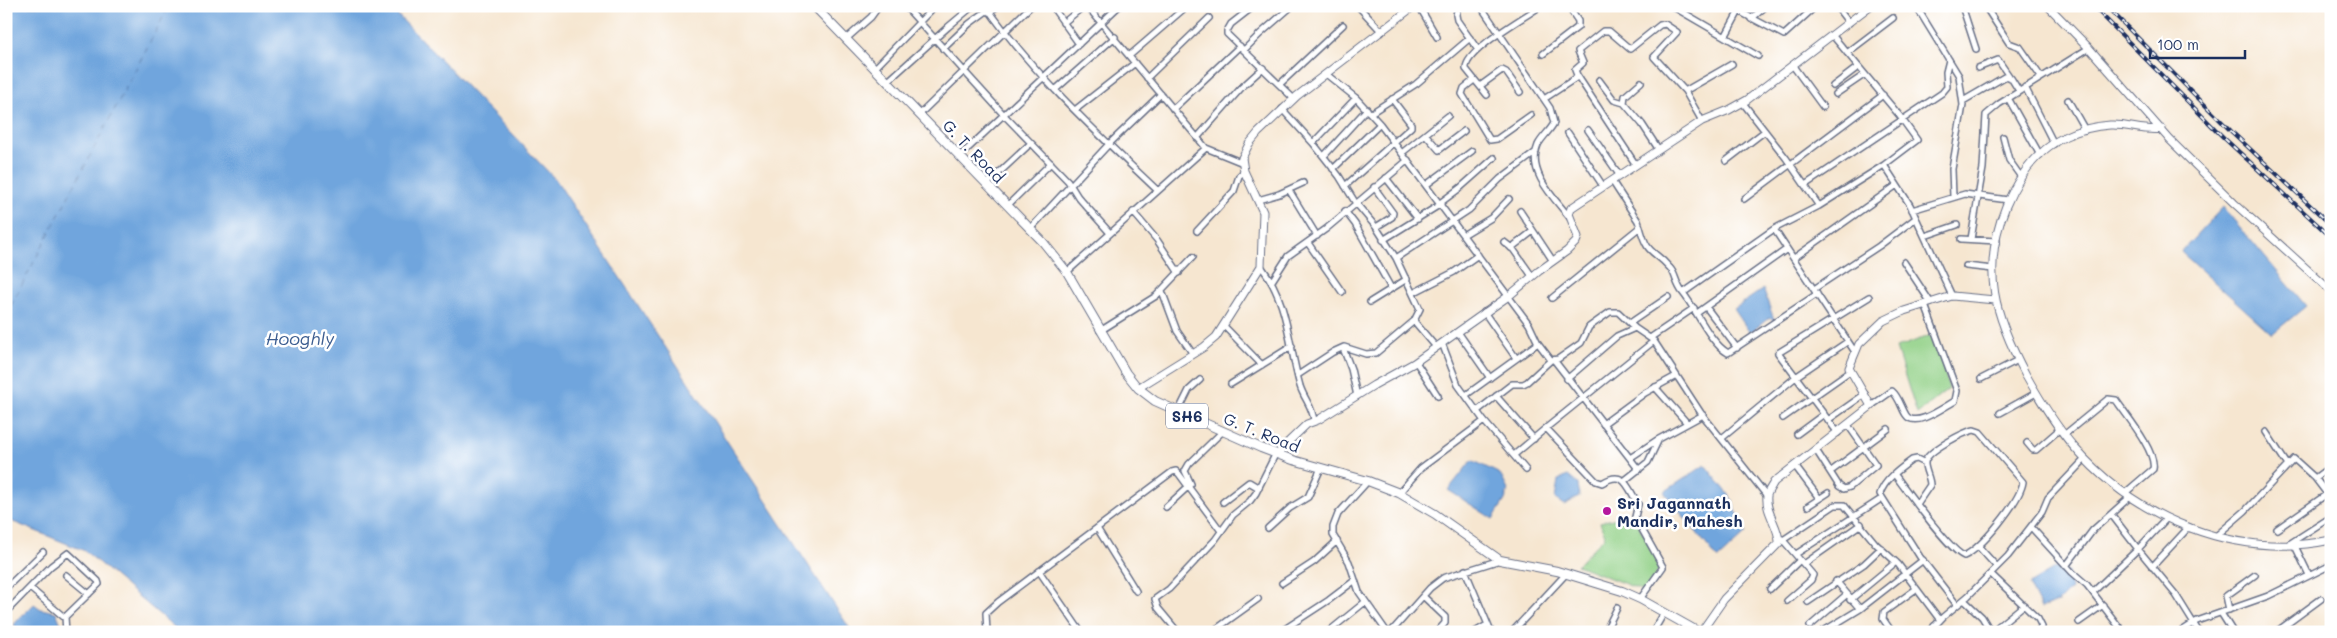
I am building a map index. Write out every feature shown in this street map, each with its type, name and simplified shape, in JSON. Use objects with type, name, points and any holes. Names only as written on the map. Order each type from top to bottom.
[{"type":"main road","name":"G. T. Road","points":[[814,6],[1030,229],[1067,272],[1126,374],[1138,388],[1156,401],[1278,454],[1368,481],[1399,493],[1434,514],[1500,560],[1566,574],[1640,599],[1700,632]]},
{"type":"street","points":[[846,39],[871,17],[879,6]]},
{"type":"street","points":[[905,6],[919,24],[965,70],[1004,115],[1071,185],[1110,233]]},
{"type":"street","points":[[874,68],[936,6]]},
{"type":"street","points":[[887,82],[973,6]]},
{"type":"street","points":[[944,49],[969,24],[988,10],[998,6]]},
{"type":"street","points":[[920,115],[1031,6]]},
{"type":"street","points":[[1063,23],[1085,6],[1114,37],[1206,148],[1243,167]]},
{"type":"street","points":[[960,156],[1119,6]]},
{"type":"street","points":[[1130,56],[1187,6]]},
{"type":"street","points":[[1254,6],[1231,24],[1227,34],[1294,99]]},
{"type":"street","points":[[1173,109],[1292,6]]},
{"type":"street","points":[[1358,6],[1382,32]]},
{"type":"street","points":[[1138,388],[1194,354],[1216,337],[1261,266],[1263,212],[1243,167],[1242,158],[1254,138],[1294,99],[1414,6]]},
{"type":"street","points":[[1419,6],[1437,37]]},
{"type":"street","points":[[1458,6],[1456,15],[1478,50]]},
{"type":"street","points":[[1468,6],[1473,6]]},
{"type":"street","points":[[1487,95],[1466,70],[1465,66],[1478,50],[1541,6]]},
{"type":"street","points":[[1543,54],[1578,27],[1578,21],[1568,6]]},
{"type":"street","points":[[1672,6],[1758,56]]},
{"type":"street","points":[[1729,6],[1784,35],[1816,6]]},
{"type":"street","points":[[1751,19],[1766,6]]},
{"type":"street","points":[[1836,6],[1850,23]]},
{"type":"street","points":[[1570,219],[1571,208],[1702,121],[1743,103],[1870,6]]},
{"type":"street","points":[[1916,6],[1960,76],[1963,101],[1952,170],[1953,197]]},
{"type":"street","points":[[1962,6],[1976,49]]},
{"type":"street","points":[[1985,6],[2009,43],[2020,47],[2041,77]]},
{"type":"street","points":[[2048,6],[2089,48],[2162,129],[2234,203],[2331,292]]},
{"type":"street","points":[[988,10],[1042,78],[1157,190]]},
{"type":"street","points":[[1178,632],[1158,608],[1155,599],[1169,589],[1214,540],[1233,515],[1250,500],[1282,448],[1297,432],[1306,424],[1416,362],[1507,297],[1576,242],[1578,237],[1570,219],[1549,192],[1535,162],[1539,143],[1554,123],[1544,99],[1484,11]]},
{"type":"street","points":[[1725,37],[1739,11]]},
{"type":"street","points":[[1056,12],[1080,44]]},
{"type":"street","points":[[1147,78],[1209,18]]},
{"type":"street","points":[[1847,53],[1893,18]]},
{"type":"street","points":[[1636,165],[1575,70],[1583,63],[1578,51],[1603,31],[1609,31],[1630,49],[1660,25],[1665,24],[1677,32],[1654,58],[1685,91],[1702,121]]},
{"type":"street","points":[[1280,84],[1343,25]]},
{"type":"street","points":[[1683,293],[1774,229],[1819,206],[1884,165],[1917,140],[1883,95],[1833,36]]},
{"type":"street","points":[[1055,90],[1114,37]]},
{"type":"street","points":[[1324,156],[1369,111],[1416,84],[1470,38]]},
{"type":"street","points":[[1971,239],[1979,195],[1986,115],[1991,109],[2089,48]]},
{"type":"street","points":[[1804,185],[1945,90],[1949,60]]},
{"type":"street","points":[[1978,68],[1998,60],[2019,91]]},
{"type":"street","points":[[1075,110],[1136,63]]},
{"type":"street","points":[[1685,91],[1732,64]]},
{"type":"street","points":[[1793,66],[1823,106]]},
{"type":"street","points":[[1833,86],[1858,66]]},
{"type":"street","points":[[1197,138],[1242,87],[1263,68]]},
{"type":"street","points":[[1480,86],[1502,70],[1520,92]]},
{"type":"street","points":[[1326,74],[1369,111],[1403,152],[1507,297],[1529,324],[1538,343],[1640,470]]},
{"type":"street","points":[[1836,94],[1864,74]]},
{"type":"street","points":[[1544,99],[1577,75]]},
{"type":"street","points":[[1963,101],[2009,76]]},
{"type":"street","points":[[1474,80],[1464,88],[1462,94],[1490,140],[1497,139],[1531,115]]},
{"type":"street","points":[[1599,80],[1614,100],[1624,103],[1642,124],[1658,150]]},
{"type":"street","points":[[1624,103],[1625,96],[1641,82]]},
{"type":"street","points":[[2025,87],[2054,144]]},
{"type":"street","points":[[1030,229],[1109,144],[1161,94]]},
{"type":"street","points":[[1744,199],[1789,163],[1883,95]]},
{"type":"street","points":[[1313,143],[1356,98]]},
{"type":"street","points":[[2008,98],[2040,155]]},
{"type":"street","points":[[1346,186],[1412,125],[1392,99]]},
{"type":"street","points":[[2068,100],[2085,130]]},
{"type":"street","points":[[1743,103],[1819,206]]},
{"type":"street","points":[[1282,110],[1324,156],[1355,202],[1376,227],[1396,258],[1420,309],[1414,321],[1376,353],[1366,354],[1342,348],[1298,375]]},
{"type":"street","points":[[1403,152],[1448,116]]},
{"type":"street","points":[[1334,169],[1380,124]]},
{"type":"street","points":[[2162,129],[2151,131],[2110,125],[2064,137],[2040,155],[2020,177],[2008,200],[1997,241],[1993,269],[1995,300],[1999,316],[2018,360],[2036,393],[2062,432],[2085,459],[2128,495],[2167,518],[2216,536],[2245,543],[2295,546],[2331,540]]},
{"type":"street","points":[[1588,130],[1620,176]]},
{"type":"street","points":[[1426,135],[1439,150],[1464,131]]},
{"type":"street","points":[[1726,161],[1765,131]]},
{"type":"street","points":[[1568,133],[1603,186]]},
{"type":"street","points":[[2003,137],[2009,160],[2020,177]]},
{"type":"street","points":[[987,184],[1031,143]]},
{"type":"street","points":[[1067,272],[1206,148]]},
{"type":"street","points":[[1426,185],[1472,150]]},
{"type":"street","points":[[1396,258],[1469,210],[1500,179],[1536,152]]},
{"type":"street","points":[[1383,240],[1441,204],[1494,158]]},
{"type":"street","points":[[1272,281],[1288,256],[1317,236],[1355,202],[1408,160]]},
{"type":"street","points":[[1008,205],[1050,163]]},
{"type":"street","points":[[1884,165],[1912,210],[1952,296]]},
{"type":"street","points":[[1197,231],[1234,190],[1243,167]]},
{"type":"street","points":[[1386,178],[1418,219]]},
{"type":"street","points":[[1612,181],[1638,221],[1646,246],[1670,268],[1676,285],[1725,352],[1731,353],[1916,218]]},
{"type":"street","points":[[1258,200],[1289,190],[1303,183]]},
{"type":"street","points":[[1794,258],[1897,185]]},
{"type":"street","points":[[1374,187],[1393,213],[1392,216],[1376,227]]},
{"type":"street","points":[[1289,190],[1317,236]]},
{"type":"street","points":[[1912,210],[1965,194],[2008,200]]},
{"type":"street","points":[[1463,235],[1491,218],[1509,199]]},
{"type":"street","points":[[1345,211],[1355,224],[1391,288]]},
{"type":"street","points":[[1520,211],[1553,260]]},
{"type":"street","points":[[1133,212],[1157,240],[1178,273]]},
{"type":"street","points":[[1925,236],[1957,225]]},
{"type":"street","points":[[1552,298],[1640,227]]},
{"type":"street","points":[[1774,229],[1854,352]]},
{"type":"street","points":[[1511,248],[1533,231]]},
{"type":"street","points":[[1962,238],[1997,241]]},
{"type":"street","points":[[1504,242],[1511,248],[1532,276]]},
{"type":"street","points":[[1308,243],[1342,292]]},
{"type":"street","points":[[1514,455],[1582,398],[1605,382],[1652,339],[1696,311],[1706,307],[1787,249]]},
{"type":"street","points":[[1414,293],[1454,272],[1478,255]]},
{"type":"street","points":[[1100,331],[1162,291],[1193,257]]},
{"type":"street","points":[[1767,496],[1774,482],[1892,391],[1907,416],[1913,420],[1920,420],[1955,401],[1957,391],[1928,304],[1904,262]]},
{"type":"street","points":[[1261,266],[1272,281],[1282,303],[1302,392],[1313,411],[1314,421]]},
{"type":"street","points":[[1966,266],[1993,269]]},
{"type":"street","points":[[1370,302],[1407,279]]},
{"type":"street","points":[[1162,291],[1177,331],[1194,354]]},
{"type":"street","points":[[1871,406],[1850,371],[1850,362],[1859,344],[1883,321],[1904,311],[1952,296],[1995,300]]},
{"type":"street","points":[[1838,433],[1778,353],[1869,297]]},
{"type":"street","points":[[1630,323],[1668,298]]},
{"type":"street","points":[[1706,307],[1738,348]]},
{"type":"street","points":[[1484,312],[1516,358]]},
{"type":"street","points":[[1477,412],[1512,384],[1527,382],[1552,360],[1562,357],[1581,343],[1589,327],[1610,312],[1618,312],[1635,328],[1652,339],[1703,415],[1767,496],[1769,513],[1781,539],[1796,554],[1813,577],[1787,601]]},
{"type":"street","points":[[1414,321],[1439,345],[1458,385],[1484,421],[1526,470]]},
{"type":"street","points":[[1224,326],[1262,365]]},
{"type":"street","points":[[1568,379],[1617,336],[1635,328]]},
{"type":"street","points":[[1458,332],[1490,378]]},
{"type":"street","points":[[1722,438],[1797,376],[1847,342]]},
{"type":"street","points":[[1466,395],[1538,343]]},
{"type":"street","points":[[1231,384],[1292,346]]},
{"type":"street","points":[[1342,348],[1351,369],[1357,396]]},
{"type":"street","points":[[1980,379],[2018,360]]},
{"type":"street","points":[[1416,362],[1438,396]]},
{"type":"street","points":[[1783,418],[1850,371]]},
{"type":"street","points":[[1603,424],[1655,387],[1676,376]]},
{"type":"street","points":[[1178,412],[1189,390],[1200,380]]},
{"type":"street","points":[[1655,387],[1687,422]]},
{"type":"street","points":[[2000,413],[2036,393]]},
{"type":"street","points":[[1828,420],[1865,394]]},
{"type":"street","points":[[1496,396],[1534,438]]},
{"type":"street","points":[[2027,443],[2033,450],[2036,450],[2108,399],[2116,400],[2139,433],[2154,460],[2152,469],[2111,514],[2093,530],[2066,566]]},
{"type":"street","points":[[1797,434],[1824,414]]},
{"type":"street","points":[[1630,458],[1687,422],[1703,415]]},
{"type":"street","points":[[1399,493],[1421,468],[1484,421]]},
{"type":"street","points":[[1816,450],[1842,488],[1850,487],[1876,465],[1848,425]]},
{"type":"street","points":[[1546,428],[1599,483],[1614,476],[1624,481],[1638,504],[1634,517],[1663,566],[1640,599]]},
{"type":"street","points":[[1830,472],[1888,429]]},
{"type":"street","points":[[1895,475],[1917,504],[1962,555],[1967,555],[1978,546],[2015,499],[2022,487],[2021,480],[1980,432],[1974,430],[1940,447],[1928,457],[1925,463],[1930,485],[1917,504]]},
{"type":"street","points":[[1166,507],[1191,484],[1186,469],[1223,431]]},
{"type":"street","points":[[2266,432],[2287,464]]},
{"type":"street","points":[[1624,481],[1640,470],[1651,457],[1659,439]]},
{"type":"street","points":[[2216,536],[2245,511],[2294,458],[2315,478],[2329,496],[2277,529]]},
{"type":"street","points":[[1925,463],[1916,459],[1912,460],[1882,488],[1881,499],[1923,560],[1958,605]]},
{"type":"street","points":[[1929,632],[1991,574],[2031,527],[2042,512],[2048,498],[2085,459]]},
{"type":"street","points":[[1795,466],[1819,498]]},
{"type":"street","points":[[2315,478],[2331,466]]},
{"type":"street","points":[[1268,528],[1290,508],[1308,497],[1321,468]]},
{"type":"street","points":[[987,632],[986,613],[1172,472],[1176,471],[1179,474],[1221,531]]},
{"type":"street","points":[[1368,481],[1338,514],[1333,527],[1333,535],[1349,562],[1354,581],[1365,602],[1386,632]]},
{"type":"street","points":[[1223,502],[1249,482],[1259,488]]},
{"type":"street","points":[[1808,506],[1828,493]]},
{"type":"street","points":[[1796,554],[1881,499]]},
{"type":"street","points":[[1700,632],[1724,599],[1781,539],[1835,505],[1844,505],[1854,515],[1881,548],[1896,562],[1940,620]]},
{"type":"street","points":[[2111,514],[2176,595],[2199,632]]},
{"type":"street","points":[[2286,546],[2331,517]]},
{"type":"street","points":[[2093,592],[2138,550],[2167,518]]},
{"type":"street","points":[[1770,589],[1802,562],[1861,524]]},
{"type":"street","points":[[2031,527],[2066,566],[2093,592],[2123,632]]},
{"type":"street","points":[[2152,567],[2189,527]]},
{"type":"street","points":[[1097,528],[1136,591]]},
{"type":"street","points":[[1282,583],[1314,562],[1337,541]]},
{"type":"street","points":[[1978,546],[1997,567]]},
{"type":"street","points":[[2295,546],[2308,575]]},
{"type":"street","points":[[1808,602],[1836,581],[1864,564],[1881,548]]},
{"type":"street","points":[[6,588],[42,552]]},
{"type":"street","points":[[6,612],[51,566],[68,553],[98,581],[98,586],[65,618]]},
{"type":"street","points":[[1391,632],[1423,596],[1443,578],[1500,560]]},
{"type":"street","points":[[1823,632],[1860,609],[1923,560]]},
{"type":"street","points":[[1850,600],[1896,562]]},
{"type":"street","points":[[2180,632],[2194,623],[2268,596],[2331,565]]},
{"type":"street","points":[[1465,570],[1491,632]]},
{"type":"street","points":[[1039,572],[1081,632]]},
{"type":"street","points":[[1512,632],[1566,574]]},
{"type":"street","points":[[1991,574],[2042,625],[2037,632]]},
{"type":"street","points":[[66,575],[89,594]]},
{"type":"street","points":[[2230,610],[2226,596],[2256,575]]},
{"type":"street","points":[[1280,632],[1354,581]]},
{"type":"street","points":[[1836,581],[1850,600],[1860,609]]},
{"type":"street","points":[[30,588],[65,618],[66,632]]},
{"type":"street","points":[[1892,632],[1883,619],[1884,612],[1916,589]]},
{"type":"street","points":[[1810,626],[1846,594]]},
{"type":"street","points":[[1423,596],[1445,617],[1445,623],[1437,632]]},
{"type":"street","points":[[1212,632],[1258,599]]},
{"type":"street","points":[[2276,632],[2320,599]]},
{"type":"street","points":[[1964,600],[1982,617],[1991,632],[2024,605]]},
{"type":"street","points":[[1329,632],[1365,602]]},
{"type":"street","points":[[2079,622],[2103,605]]},
{"type":"street","points":[[1605,632],[1617,608]]},
{"type":"street","points":[[1653,632],[1664,613]]},
{"type":"street","points":[[2221,613],[2233,632]]},
{"type":"street","points":[[1681,632],[1686,624]]},
{"type":"street","points":[[1474,632],[1488,625]]},
{"type":"street","points":[[1934,626],[1940,632]]},
{"type":"green space","points":[[1936,333],[1949,389],[1917,414],[1896,348]]},
{"type":"green space","points":[[1629,515],[1637,523],[1662,564],[1646,592],[1577,565],[1605,536],[1600,522]]},
{"type":"water","name":"Hooghly","points":[[6,6],[389,6],[556,180],[852,632],[180,632],[85,551],[6,519]]},
{"type":"water","points":[[2223,207],[2306,306],[2272,334],[2181,252]]},
{"type":"water","points":[[1763,289],[1775,322],[1770,317],[1750,333],[1734,309]]},
{"type":"water","points":[[1472,460],[1500,474],[1508,490],[1505,500],[1493,519],[1448,490]]},
{"type":"water","points":[[1705,465],[1730,496],[1746,533],[1718,559],[1664,492]]},
{"type":"water","points":[[1568,476],[1578,484],[1579,497],[1564,505],[1555,499],[1558,480]]},
{"type":"water","points":[[2056,568],[2068,572],[2071,589],[2058,602],[2041,608],[2029,584]]},
{"type":"water","points":[[34,604],[41,609],[56,612],[63,629],[62,632],[18,632],[14,624]]},
{"type":"ferry route","points":[[6,315],[169,6]]},
{"type":"railway","points":[[2093,6],[2225,139],[2331,237]]},
{"type":"railway","points":[[2106,6],[2232,132],[2331,225]]},
{"type":"place","name":"Sri Jagannath Mandir, Mahesh","points":[[1607,511]]}]
